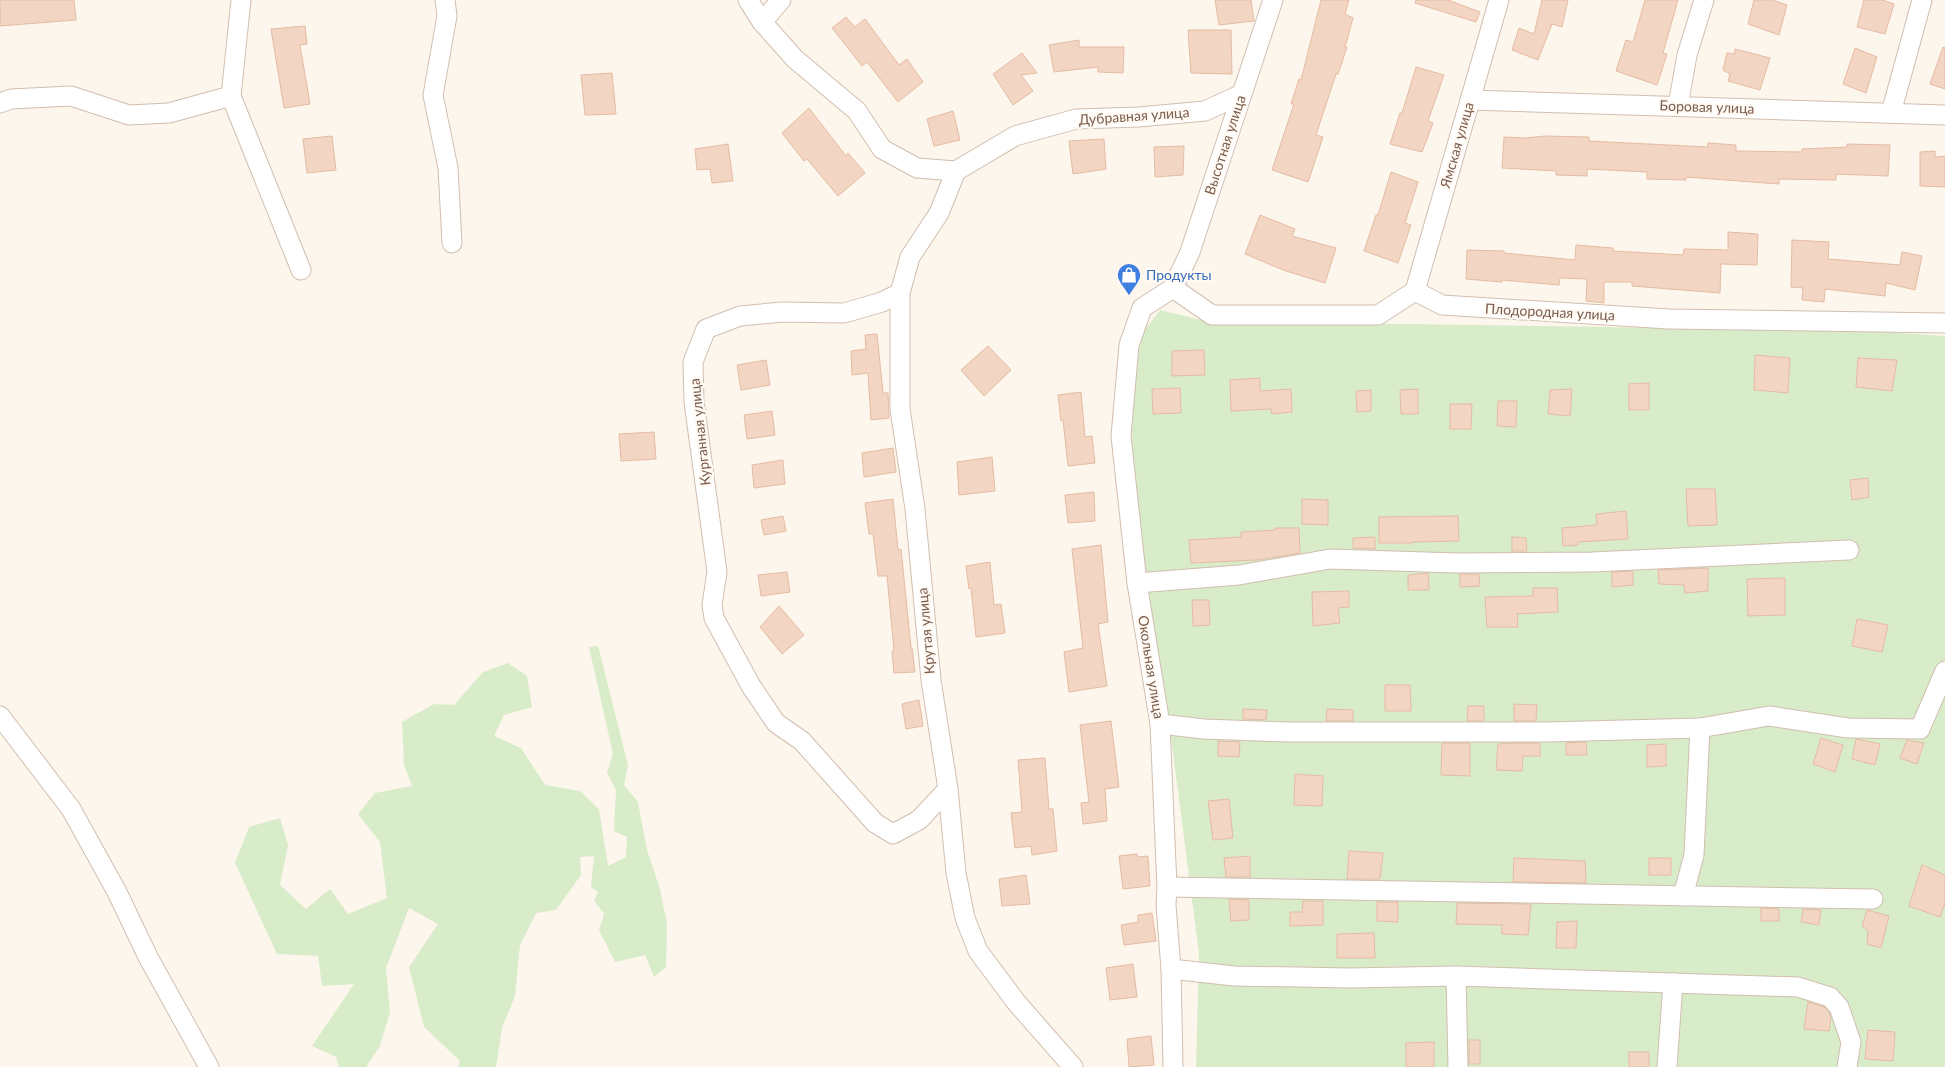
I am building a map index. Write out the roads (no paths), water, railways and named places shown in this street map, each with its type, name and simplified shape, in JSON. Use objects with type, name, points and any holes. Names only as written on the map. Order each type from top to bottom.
[{"type":"street","points":[[241,0],[231,96],[302,270]]},
{"type":"street","points":[[446,0],[447,16],[433,94],[448,168],[452,243]]},
{"type":"street","points":[[748,0],[762,22],[795,58],[856,111],[882,149],[917,168],[956,171]]},
{"type":"street","points":[[762,22],[781,0]]},
{"type":"street","name":"Высотная улица","points":[[1173,288],[1190,252],[1273,0]]},
{"type":"street","name":"Ямская улица","points":[[1415,291],[1499,0]]},
{"type":"street","points":[[1678,106],[1687,55],[1704,0]]},
{"type":"street","points":[[1891,113],[1922,0]]},
{"type":"street","name":"Дубравная улица","points":[[956,171],[1015,136],[1076,119],[1139,117],[1205,111],[1242,94]]},
{"type":"street","points":[[0,103],[11,99],[71,96],[129,115],[169,113],[231,96]]},
{"type":"street","name":"Боровая улица","points":[[1470,100],[1945,115]]},
{"type":"street","name":"Крутая улица","points":[[956,171],[939,213],[910,257],[900,293],[900,409],[915,509],[931,680],[948,789],[956,872],[965,918],[978,952],[1016,1002],[1073,1067]]},
{"type":"street","points":[[1173,288],[1212,315],[1378,315],[1415,291]]},
{"type":"street","name":"Окольная улица","points":[[1173,288],[1142,308],[1129,345],[1121,436],[1137,584],[1160,724],[1167,887],[1166,904],[1171,969],[1173,1067]]},
{"type":"street","name":"Плодородная улица","points":[[1415,291],[1442,305],[1452,306],[1669,319],[1945,323]]},
{"type":"street","name":"Курганная улица","points":[[900,293],[882,302],[844,313],[782,312],[740,316],[706,329],[693,362],[694,402],[717,572],[712,605],[714,618],[751,686],[776,723],[802,741],[875,823],[893,834],[919,820],[948,789]]},
{"type":"street","points":[[1137,584],[1239,575],[1330,559],[1457,563],[1592,562],[1849,550]]},
{"type":"street","points":[[1160,724],[1204,729],[1288,732],[1547,732],[1700,728],[1769,716],[1848,728],[1920,729],[1945,671]]},
{"type":"street","points":[[0,716],[70,809],[117,892],[148,957],[209,1067]]},
{"type":"street","points":[[1683,896],[1694,855],[1700,728]]},
{"type":"street","points":[[1167,887],[1873,899]]},
{"type":"street","points":[[1171,969],[1234,976],[1350,978],[1456,976],[1798,987],[1830,996],[1839,1007],[1850,1042],[1847,1067]]},
{"type":"street","points":[[1456,976],[1458,1067]]},
{"type":"street","points":[[1667,1067],[1673,983]]},
{"type":"place","name":"Продукты","points":[[1129,296]]}]
